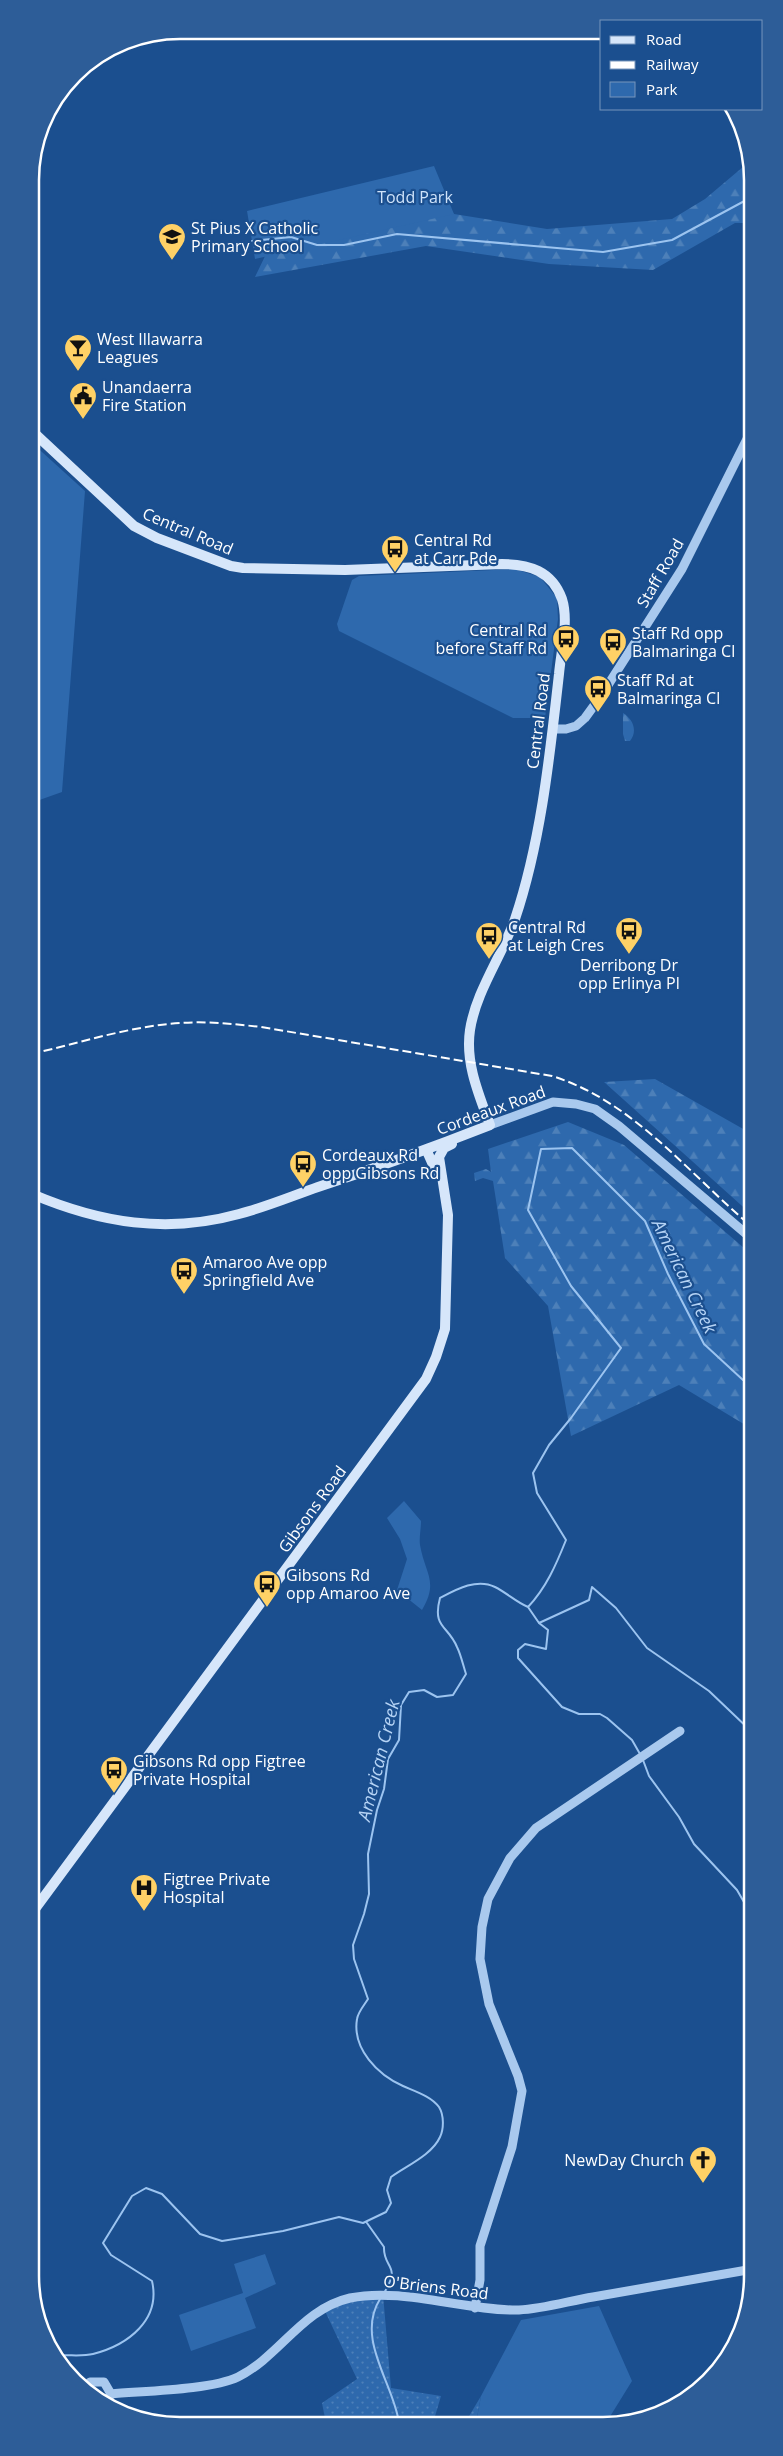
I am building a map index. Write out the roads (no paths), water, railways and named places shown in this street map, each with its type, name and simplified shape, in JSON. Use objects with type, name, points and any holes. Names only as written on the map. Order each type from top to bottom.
[{"type":"main road","name":"Central Road","points":[[39,437],[134,526],[223,564],[243,568],[346,570],[516,564],[544,572],[556,587],[564,608],[564,626],[553,729],[540,818],[515,920],[476,1008],[469,1034],[470,1067],[490,1125]]},
{"type":"main road","name":"Cordeaux Road","points":[[39,1197],[75,1211],[113,1220],[156,1225],[192,1224],[256,1209],[490,1125]]},
{"type":"main road","name":"Gibsons Road","points":[[39,1904],[426,1379],[436,1357],[445,1329],[448,1215],[440,1164],[441,1152],[471,1133]]},
{"type":"main road","name":"Gibsons Road","points":[[426,1149],[444,1185]]},
{"type":"street","name":"Staff Road","points":[[553,729],[571,729],[580,723],[612,680],[682,569],[744,443]]},
{"type":"street","name":"Cordeaux Road","points":[[490,1125],[554,1102],[576,1104],[595,1109],[619,1126],[744,1231]]},
{"type":"street","points":[[475,2308],[480,2280],[480,2246],[512,2147],[522,2091],[518,2076],[489,2004],[480,1959],[482,1927],[488,1899],[506,1865],[521,1843],[536,1828],[680,1731]]},
{"type":"street","name":"O'Briens Road","points":[[111,2394],[215,2384],[236,2378],[262,2362],[308,2318],[336,2302],[350,2298],[383,2294],[475,2308],[520,2310],[744,2270]]},
{"type":"street","points":[[89,2383],[100,2380],[107,2385],[111,2394],[109,2398]]},
{"type":"waterway","points":[[252,241],[291,237],[317,245],[344,245],[397,234],[603,252],[672,240],[744,201]]},
{"type":"waterway","name":"American Creek","points":[[63,2355],[93,2354],[118,2344],[139,2329],[147,2319],[152,2308],[152,2281],[111,2255],[103,2243],[132,2196],[146,2188],[162,2194],[200,2234],[222,2241],[283,2231],[339,2217],[363,2223],[386,2212],[391,2203],[387,2190],[391,2177],[425,2155],[440,2137],[443,2118],[441,2110],[436,2103],[385,2075],[376,2068],[363,2050],[359,2041],[357,2019],[368,1999],[354,1959],[353,1945],[369,1894],[368,1854],[377,1810],[384,1789],[388,1759],[399,1740],[401,1705],[409,1692],[424,1690],[437,1697],[453,1695],[466,1674],[457,1647],[439,1621],[438,1608],[440,1598],[467,1586],[481,1584],[495,1587],[528,1607],[540,1592],[566,1540],[537,1493],[533,1473],[549,1445],[571,1418],[621,1348],[571,1286],[528,1210],[541,1149],[572,1148],[645,1221],[668,1274],[704,1344],[744,1380]]},
{"type":"waterway","points":[[539,1623],[589,1600],[592,1587],[616,1608],[647,1648],[709,1691],[744,1724]]},
{"type":"waterway","points":[[528,1607],[539,1623],[548,1630],[546,1649],[525,1644],[518,1650],[518,1658],[562,1707],[579,1714],[600,1714],[607,1718],[632,1740],[640,1754]]},
{"type":"waterway","points":[[643,1760],[649,1776],[679,1817],[694,1844],[737,1890],[744,1902]]},
{"type":"waterway","points":[[367,2223],[384,2247],[384,2254],[392,2272],[384,2293]]},
{"type":"waterway","points":[[380,2299],[373,2314],[374,2346],[398,2417]]},
{"type":"railway","points":[[39,1052],[105,1035],[191,1022],[261,1027],[552,1076],[581,1087],[634,1120],[744,1220]]},
{"type":"place","name":"St Pius X Catholic Primary School","points":[[172,261]]},
{"type":"place","name":"West Illawarra Leagues","points":[[78,372]]},
{"type":"place","name":"Unandaerra Fire Station","points":[[83,420]]},
{"type":"place","name":"Central Rd at Carr Pde","points":[[395,573]]},
{"type":"place","name":"Central Rd before Staff Rd","points":[[566,663]]},
{"type":"place","name":"Staff Rd opp Balmaringa Cl","points":[[613,666]]},
{"type":"place","name":"Staff Rd at Balmaringa Cl","points":[[598,713]]},
{"type":"place","name":"Derribong Dr opp Erlinya Pl","points":[[629,955]]},
{"type":"place","name":"Central Rd at Leigh Cres","points":[[489,960]]},
{"type":"place","name":"Cordeaux Rd opp Gibsons Rd","points":[[303,1188]]},
{"type":"place","name":"Amaroo Ave opp Springfield Ave","points":[[184,1295]]},
{"type":"place","name":"Gibsons Rd opp Amaroo Ave","points":[[267,1608]]},
{"type":"place","name":"Gibsons Rd opp Figtree Private Hospital","points":[[114,1794]]},
{"type":"place","name":"Figtree Private Hospital","points":[[144,1912]]},
{"type":"place","name":"NewDay Church","points":[[703,2184]]},
{"type":"park label","name":"Todd Park","points":[[415,197]]}]
